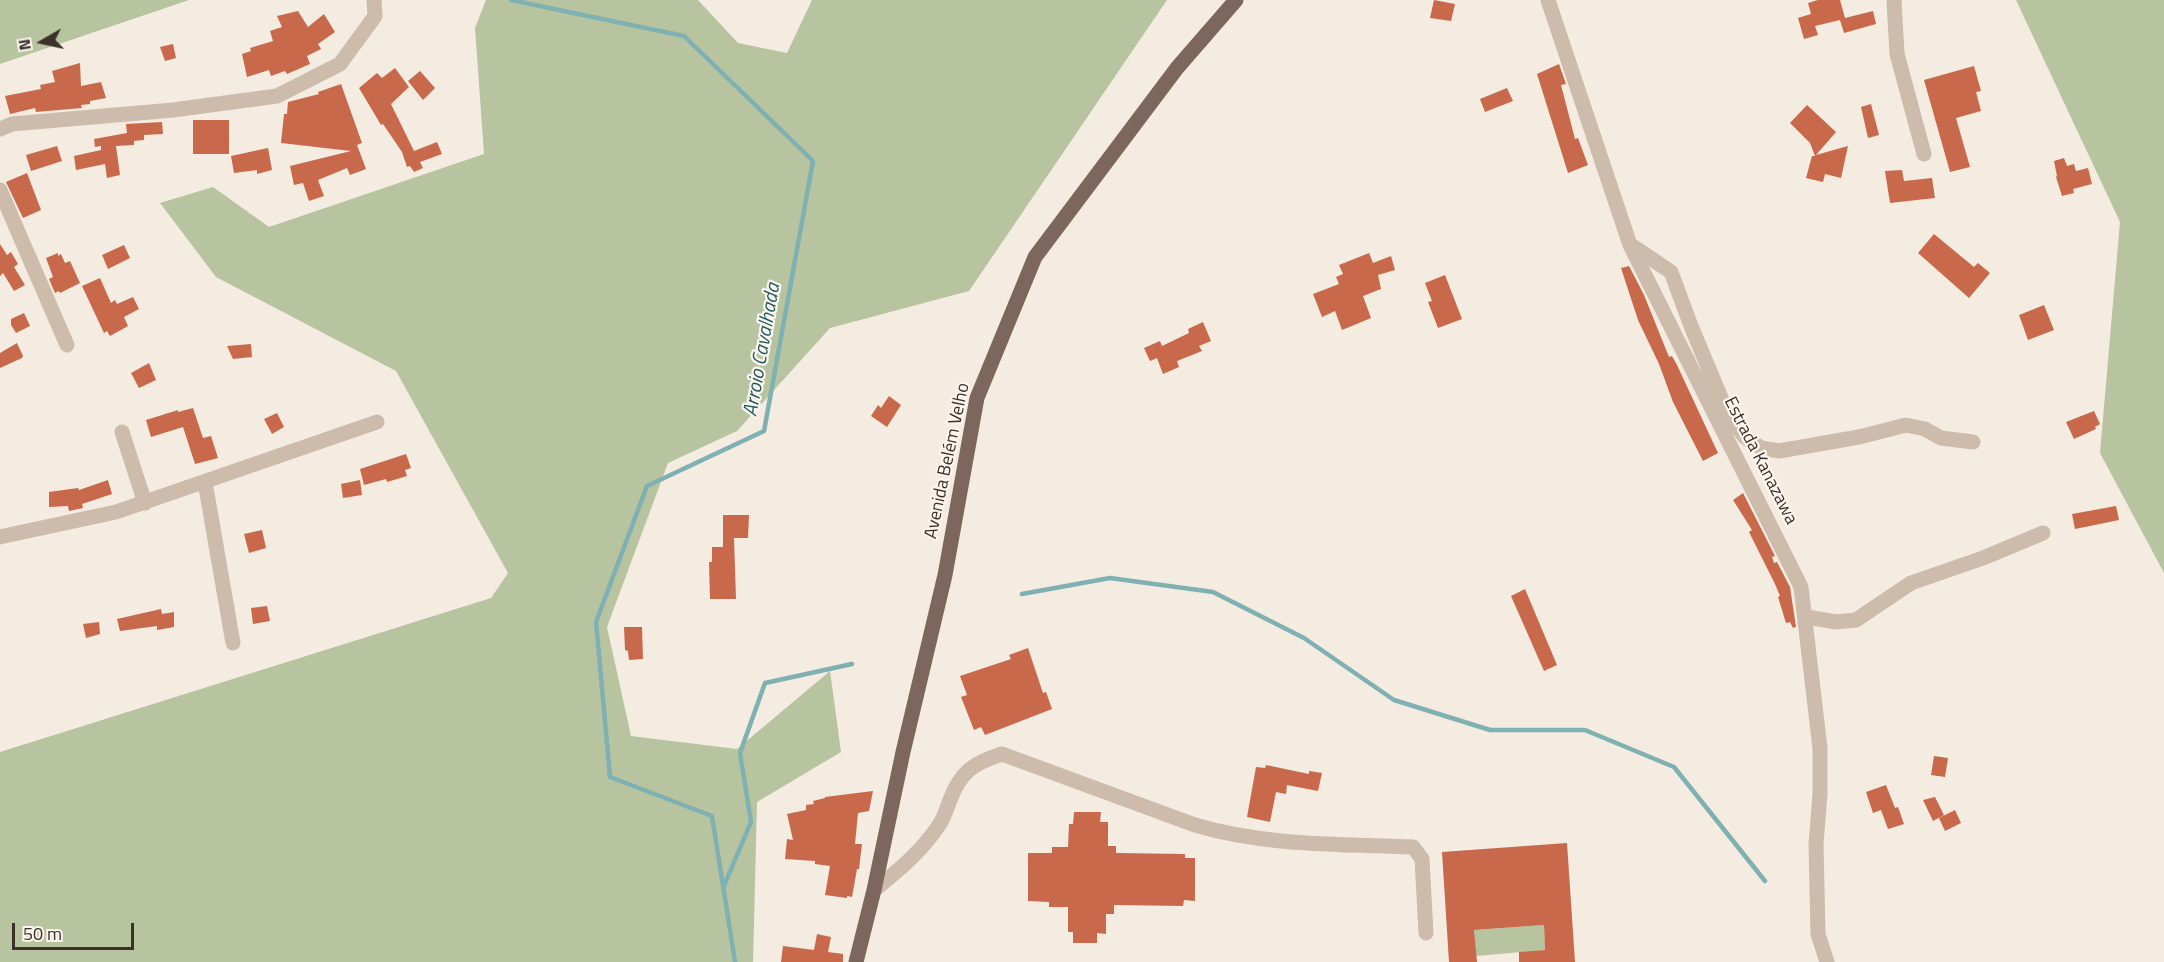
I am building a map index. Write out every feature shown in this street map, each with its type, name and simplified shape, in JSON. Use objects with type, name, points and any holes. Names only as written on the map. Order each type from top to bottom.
[{"type":"main road","name":"Avenida Belém Velho","points":[[856,962],[945,575],[977,398],[1035,257],[1177,68],[1236,0]]},
{"type":"street","points":[[0,129],[12,124],[173,110],[277,96],[340,64],[375,16],[374,0]]},
{"type":"street","name":"Estrada Kanazawa","points":[[1548,0],[1630,244],[1802,587],[1820,748],[1820,794],[1816,844],[1818,934],[1827,962]]},
{"type":"street","points":[[1894,0],[1897,54],[1924,154]]},
{"type":"street","points":[[0,190],[67,345]]},
{"type":"street","points":[[1630,244],[1671,272],[1729,417],[1745,437],[1761,448],[1779,451],[1858,437],[1906,425],[1925,429],[1941,438],[1973,442]]},
{"type":"street","points":[[0,537],[116,512],[377,422]]},
{"type":"street","points":[[122,432],[145,503]]},
{"type":"street","points":[[205,482],[233,643]]},
{"type":"street","points":[[1806,617],[1836,622],[1856,621],[1911,583],[1983,558],[2043,533]]},
{"type":"street","points":[[874,890],[918,852],[940,824],[955,787],[965,773],[980,761],[1002,754],[1224,834],[1277,840],[1413,848],[1422,859],[1426,933]]},
{"type":"green space","points":[[0,0],[189,0],[0,64]]},
{"type":"green space","points":[[486,0],[698,0],[738,43],[787,53],[812,0],[1167,0],[969,291],[830,328],[737,431],[668,463],[607,627],[631,736],[737,749],[830,671],[841,752],[757,802],[753,962],[0,962],[0,752],[491,598],[508,573],[396,371],[216,277],[160,203],[213,187],[269,227],[484,154],[475,28]]},
{"type":"green space","points":[[2016,0],[2164,0],[2164,573],[2100,453],[2120,222]]},
{"type":"green space","points":[[1544,925],[1545,950],[1476,956],[1474,930]]},
{"type":"building","points":[[1434,0],[1455,4],[1451,21],[1430,18]]},
{"type":"building","points":[[1818,0],[1840,0],[1845,18],[1873,11],[1876,24],[1844,33],[1840,20],[1815,26],[1818,35],[1804,39],[1798,18],[1811,14],[1808,3]]},
{"type":"building","points":[[298,11],[308,27],[324,14],[335,32],[318,44],[321,49],[307,56],[310,64],[287,74],[285,71],[271,76],[269,70],[247,77],[242,54],[251,51],[250,48],[273,41],[270,31],[282,27],[277,16]]},
{"type":"building","points":[[173,44],[176,58],[165,61],[160,47]]},
{"type":"building","points":[[80,63],[81,86],[101,82],[106,98],[90,101],[90,104],[81,105],[82,108],[36,112],[35,108],[10,114],[5,96],[41,89],[40,85],[55,82],[52,71]]},
{"type":"building","points":[[1559,64],[1566,84],[1561,85],[1575,139],[1578,138],[1588,165],[1568,173],[1537,74]]},
{"type":"building","points":[[1974,66],[1981,91],[1976,92],[1981,111],[1956,118],[1970,167],[1950,172],[1924,80]]},
{"type":"building","points":[[395,68],[409,87],[391,104],[414,151],[437,142],[442,154],[420,162],[423,168],[414,172],[410,166],[407,167],[402,152],[383,124],[381,125],[359,88],[377,73],[382,78]]},
{"type":"building","points":[[420,71],[435,88],[423,100],[408,81]]},
{"type":"building","points":[[341,84],[362,143],[357,145],[366,169],[350,175],[347,168],[318,180],[324,196],[309,201],[303,183],[294,185],[290,166],[351,151],[281,143],[284,114],[287,114],[288,102],[319,94],[318,92]]},
{"type":"building","points":[[1507,88],[1513,101],[1485,112],[1480,99]]},
{"type":"building","points":[[1871,104],[1879,135],[1868,138],[1861,107]]},
{"type":"building","points":[[1807,105],[1836,132],[1816,155],[1848,146],[1841,178],[1825,174],[1823,182],[1806,178],[1812,156],[1815,156],[1810,143],[1790,123]]},
{"type":"building","points":[[193,120],[229,120],[229,154],[193,154]]},
{"type":"building","points":[[162,122],[163,134],[144,135],[144,140],[134,141],[134,145],[116,146],[120,175],[107,178],[105,164],[76,170],[74,156],[101,150],[101,146],[95,147],[94,139],[127,133],[126,124]]},
{"type":"building","points":[[57,146],[62,161],[31,171],[26,155]]},
{"type":"building","points":[[268,148],[272,170],[257,174],[257,170],[234,173],[231,156]]},
{"type":"building","points":[[2064,158],[2067,166],[2074,164],[2076,171],[2088,168],[2092,184],[2073,189],[2074,193],[2062,196],[2054,161]]},
{"type":"building","points":[[1902,170],[1904,181],[1932,178],[1935,198],[1890,203],[1885,171]]},
{"type":"building","points":[[27,173],[41,210],[23,218],[6,182]]},
{"type":"building","points":[[1934,234],[1974,267],[1978,263],[1990,273],[1969,298],[1918,253]]},
{"type":"building","points":[[0,244],[7,255],[11,252],[18,264],[14,267],[25,285],[14,291],[3,273],[0,276]]},
{"type":"building","points":[[124,245],[130,258],[108,269],[102,255]]},
{"type":"building","points":[[58,253],[58,256],[61,254],[65,263],[70,261],[80,283],[60,293],[59,291],[55,293],[49,279],[53,277],[46,258]]},
{"type":"building","points":[[1369,253],[1373,263],[1391,256],[1395,270],[1378,275],[1381,289],[1363,296],[1371,318],[1342,330],[1335,311],[1322,317],[1313,294],[1339,284],[1336,277],[1343,274],[1339,265]]},
{"type":"building","points":[[1629,266],[1644,295],[1669,357],[1672,356],[1677,365],[1718,453],[1703,461],[1673,402],[1659,364],[1638,320],[1621,268]]},
{"type":"building","points":[[1445,275],[1462,319],[1438,328],[1428,302],[1432,301],[1425,283]]},
{"type":"building","points":[[100,278],[111,303],[115,300],[117,304],[133,297],[139,309],[124,317],[128,326],[110,336],[107,331],[104,333],[82,286]]},
{"type":"building","points":[[2044,305],[2054,330],[2028,340],[2019,315]]},
{"type":"building","points":[[24,313],[30,326],[16,333],[11,325],[11,319]]},
{"type":"building","points":[[1203,322],[1211,341],[1199,346],[1202,351],[1177,361],[1179,367],[1163,374],[1157,358],[1150,361],[1144,348],[1160,341],[1162,346],[1189,333],[1188,329]]},
{"type":"building","points":[[17,343],[22,358],[0,368],[0,353]]},
{"type":"building","points":[[251,344],[252,357],[233,359],[227,346]]},
{"type":"building","points":[[149,363],[156,380],[139,388],[131,373]]},
{"type":"building","points":[[889,396],[901,405],[887,427],[871,416],[878,405],[881,408]]},
{"type":"building","points":[[193,408],[203,438],[211,436],[218,458],[195,464],[183,427],[151,437],[146,420]]},
{"type":"building","points":[[2094,411],[2100,424],[2095,427],[2096,429],[2074,439],[2066,422]]},
{"type":"building","points":[[277,413],[284,427],[272,434],[264,419]]},
{"type":"building","points":[[406,454],[411,468],[405,470],[407,476],[364,485],[360,469]]},
{"type":"building","points":[[108,480],[112,494],[82,504],[83,508],[69,511],[68,506],[49,507],[49,492],[78,488],[79,490]]},
{"type":"building","points":[[360,480],[362,495],[343,498],[341,484]]},
{"type":"building","points":[[1743,493],[1775,556],[1772,557],[1774,563],[1777,562],[1790,587],[1796,627],[1793,628],[1790,622],[1786,623],[1778,597],[1780,596],[1749,532],[1752,530],[1733,500]]},
{"type":"building","points":[[2116,506],[2119,520],[2075,529],[2072,514]]},
{"type":"building","points":[[723,515],[749,515],[748,538],[734,538],[736,599],[710,599],[709,562],[712,562],[712,547],[723,547]]},
{"type":"building","points":[[262,530],[266,548],[249,553],[244,534]]},
{"type":"building","points":[[1525,589],[1557,665],[1544,671],[1511,596]]},
{"type":"building","points":[[267,606],[270,621],[253,624],[251,608]]},
{"type":"building","points":[[161,609],[162,614],[174,612],[174,627],[157,630],[157,626],[120,631],[117,619]]},
{"type":"building","points":[[99,622],[100,634],[86,638],[83,624]]},
{"type":"building","points":[[624,627],[642,627],[643,659],[629,660],[628,651],[625,650]]},
{"type":"building","points":[[1028,648],[1043,693],[1046,692],[1052,709],[985,735],[981,727],[974,730],[961,697],[967,695],[960,676],[1011,659],[1009,655]]},
{"type":"building","points":[[1934,756],[1948,758],[1945,777],[1931,775]]},
{"type":"building","points":[[1266,765],[1309,774],[1309,771],[1322,773],[1318,791],[1287,785],[1286,794],[1276,792],[1270,822],[1247,817],[1256,767],[1265,768]]},
{"type":"building","points":[[1886,785],[1904,824],[1888,829],[1881,810],[1873,813],[1866,792]]},
{"type":"building","points":[[873,791],[869,811],[858,813],[855,844],[862,844],[852,897],[825,895],[830,866],[815,864],[815,861],[785,859],[787,839],[793,840],[787,814],[806,810],[806,805],[814,804],[813,801],[825,797]]},
{"type":"building","points":[[1935,797],[1944,815],[1933,821],[1923,800]]},
{"type":"building","points":[[1955,810],[1961,823],[1945,831],[1939,818]]},
{"type":"building","points":[[1074,812],[1101,812],[1100,822],[1108,822],[1108,846],[1116,846],[1116,853],[1185,854],[1185,858],[1195,858],[1195,901],[1184,900],[1183,906],[1114,905],[1114,914],[1106,914],[1106,934],[1097,933],[1097,943],[1073,943],[1073,932],[1068,932],[1068,907],[1049,907],[1049,902],[1028,901],[1028,853],[1052,853],[1052,847],[1068,847],[1069,824],[1073,824]]},
{"type":"building","points":[[1567,843],[1575,962],[1519,962],[1519,952],[1545,950],[1544,925],[1474,930],[1477,962],[1449,962],[1442,852]]},
{"type":"building","points":[[817,934],[831,937],[828,952],[843,954],[843,962],[781,962],[783,946],[814,950]]},
{"type":"waterway","name":"Arroio Cavalhada","points":[[511,0],[684,36],[813,161],[764,431],[647,486],[596,622],[610,777],[712,816],[735,962]]},
{"type":"waterway","points":[[1022,594],[1110,578],[1213,592],[1304,638],[1394,700],[1490,730],[1585,730],[1674,767],[1765,881]]},
{"type":"waterway","points":[[724,886],[751,822],[740,753],[765,683],[852,664]]}]
